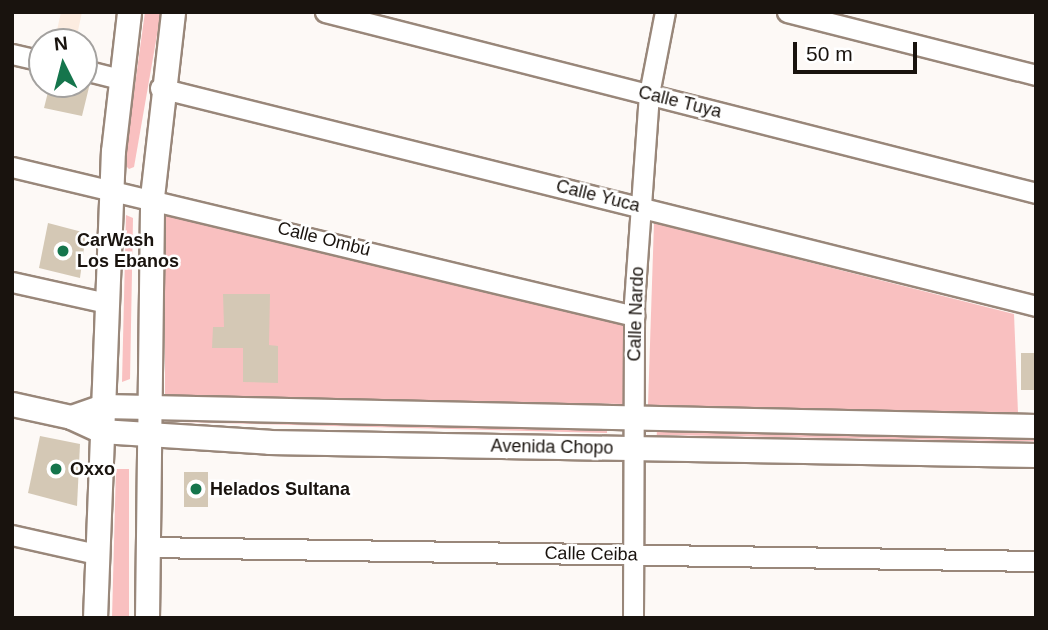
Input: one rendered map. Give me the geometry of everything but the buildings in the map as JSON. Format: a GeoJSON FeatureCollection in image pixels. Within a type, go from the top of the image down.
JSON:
{"type":"FeatureCollection","features":[{"type":"Feature","properties":{"kind":"street"},"geometry":{"type":"LineString","coordinates":[[95,618],[111,190],[120,79],[129,12]]}},
{"type":"Feature","properties":{"kind":"street"},"geometry":{"type":"LineString","coordinates":[[147,618],[146,436],[152,197],[160,88],[173,12]]}},
{"type":"Feature","properties":{"kind":"street","name":"Calle Tuya"},"geometry":{"type":"LineString","coordinates":[[325,12],[1036,193]]}},
{"type":"Feature","properties":{"kind":"street","name":"Calle Nardo"},"geometry":{"type":"LineString","coordinates":[[633,618],[634,316],[649,94],[665,12]]}},
{"type":"Feature","properties":{"kind":"street"},"geometry":{"type":"LineString","coordinates":[[787,12],[1036,75]]}},
{"type":"Feature","properties":{"kind":"street"},"geometry":{"type":"LineString","coordinates":[[98,74],[120,79]]}},
{"type":"Feature","properties":{"kind":"street","name":"Calle Yuca"},"geometry":{"type":"LineString","coordinates":[[160,88],[1036,306]]}},
{"type":"Feature","properties":{"kind":"street","name":"Calle Ombú"},"geometry":{"type":"LineString","coordinates":[[12,167],[152,197],[634,316]]}},
{"type":"Feature","properties":{"kind":"street"},"geometry":{"type":"LineString","coordinates":[[12,282],[107,303]]}},
{"type":"Feature","properties":{"kind":"street","name":"Avenida Chopo"},"geometry":{"type":"LineString","coordinates":[[12,404],[71,417],[101,431],[146,436],[634,449],[1036,455]]}},
{"type":"Feature","properties":{"kind":"street","name":"Avenida Chopo"},"geometry":{"type":"LineString","coordinates":[[71,417],[103,406],[1036,426]]}},
{"type":"Feature","properties":{"kind":"street"},"geometry":{"type":"LineString","coordinates":[[12,535],[96,554]]}},
{"type":"Feature","properties":{"kind":"street","name":"Calle Ceiba"},"geometry":{"type":"LineString","coordinates":[[147,547],[1036,561]]}},
{"type":"Feature","properties":{"kind":"shaded area"},"geometry":{"type":"Polygon","coordinates":[[[61,12],[82,12],[79,28],[58,28],[61,12]]]}},
{"type":"Feature","properties":{"kind":"shaded area"},"geometry":{"type":"Polygon","coordinates":[[[145,12],[161,12],[134,167],[129,169],[124,164],[145,12]]]}},
{"type":"Feature","properties":{"kind":"shaded area"},"geometry":{"type":"Polygon","coordinates":[[[165,206],[626,323],[624,404],[165,396],[165,206]]]}},
{"type":"Feature","properties":{"kind":"shaded area"},"geometry":{"type":"Polygon","coordinates":[[[126,215],[133,218],[130,379],[122,382],[126,215]]]}},
{"type":"Feature","properties":{"kind":"shaded area"},"geometry":{"type":"Polygon","coordinates":[[[654,223],[1014,314],[1018,413],[648,405],[654,223]]]}},
{"type":"Feature","properties":{"kind":"shaded area"},"geometry":{"type":"Polygon","coordinates":[[[181,414],[607,421],[607,433],[180,422],[181,414]]]}},
{"type":"Feature","properties":{"kind":"shaded area"},"geometry":{"type":"Polygon","coordinates":[[[657,423],[1036,430],[1036,442],[657,435],[657,423]]]}},
{"type":"Feature","properties":{"kind":"shaded area"},"geometry":{"type":"Polygon","coordinates":[[[116,469],[129,469],[129,618],[112,618],[116,469]]]}},
{"type":"Feature","properties":{"kind":"place","name":"CarWash Los Ebanos"},"geometry":{"type":"Point","coordinates":[63,251]}},
{"type":"Feature","properties":{"kind":"place","name":"Oxxo"},"geometry":{"type":"Point","coordinates":[56,469]}},
{"type":"Feature","properties":{"kind":"place","name":"Helados Sultana"},"geometry":{"type":"Point","coordinates":[196,489]}}]}
